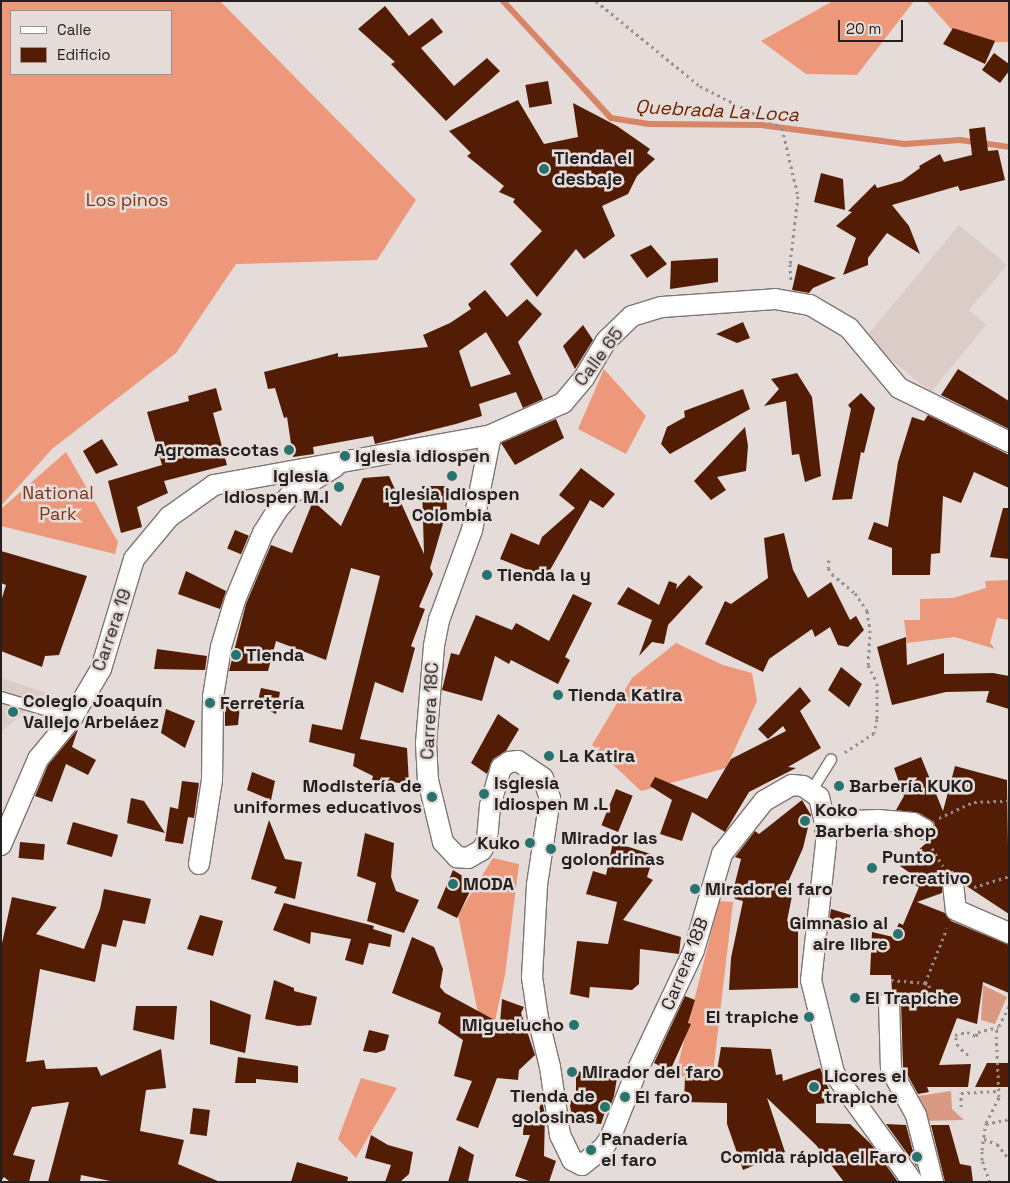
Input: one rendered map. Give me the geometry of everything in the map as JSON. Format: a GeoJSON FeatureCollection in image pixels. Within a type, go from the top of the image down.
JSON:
{"type":"FeatureCollection","features":[{"type":"Feature","properties":{"kind":"street","name":"Calle 65"},"geometry":{"type":"LineString","coordinates":[[214,485],[491,435],[563,403],[584,378],[606,341],[632,316],[662,307],[785,301],[810,305],[849,328],[899,388],[1009,442]]}},
{"type":"Feature","properties":{"kind":"street","name":"Carrera 18C"},"geometry":{"type":"LineString","coordinates":[[491,435],[472,530],[439,620],[434,646],[426,743],[428,780],[444,842],[457,857],[468,858],[482,850],[487,840],[496,778],[509,762],[518,761]]}},
{"type":"Feature","properties":{"kind":"street"},"geometry":{"type":"LineString","coordinates":[[199,864],[212,780],[213,697],[221,647],[235,600],[263,533],[278,509],[292,493],[341,463]]}},
{"type":"Feature","properties":{"kind":"street","name":"Carrera 19"},"geometry":{"type":"LineString","coordinates":[[1,845],[38,759],[72,718],[100,669],[134,558],[169,517],[214,485]]}},
{"type":"Feature","properties":{"kind":"street","name":"Carrera 18B"},"geometry":{"type":"LineString","coordinates":[[518,761],[544,778],[550,798],[537,885],[532,977],[538,1018],[550,1067],[560,1135],[572,1160],[582,1165],[604,1147],[611,1136],[635,1075],[694,950],[722,854],[764,801],[792,785],[812,790]]}},
{"type":"Feature","properties":{"kind":"street"},"geometry":{"type":"LineString","coordinates":[[812,790],[819,797],[825,822],[826,843],[811,980],[834,1073],[913,1182]]}},
{"type":"Feature","properties":{"kind":"street"},"geometry":{"type":"LineString","coordinates":[[825,822],[878,820],[912,823],[921,829]]}},
{"type":"Feature","properties":{"kind":"street"},"geometry":{"type":"LineString","coordinates":[[954,890],[956,910],[1009,933]]}},
{"type":"Feature","properties":{"kind":"street"},"geometry":{"type":"LineString","coordinates":[[889,1002],[891,1070],[916,1115],[933,1182]]}},
{"type":"Feature","properties":{"kind":"lane"},"geometry":{"type":"LineString","coordinates":[[1,697],[72,718]]}},
{"type":"Feature","properties":{"kind":"lane"},"geometry":{"type":"LineString","coordinates":[[812,790],[831,760]]}},
{"type":"Feature","properties":{"kind":"path"},"geometry":{"type":"LineString","coordinates":[[596,1],[700,86],[782,128],[788,142],[798,196],[790,264],[792,280],[785,301]]}},
{"type":"Feature","properties":{"kind":"path"},"geometry":{"type":"LineString","coordinates":[[830,560],[828,568],[832,574],[855,593],[867,611],[870,630],[868,665],[877,683],[877,719],[874,733],[831,760]]}},
{"type":"Feature","properties":{"kind":"path"},"geometry":{"type":"LineString","coordinates":[[925,983],[943,940],[954,890],[921,829],[974,802],[1009,801]]}},
{"type":"Feature","properties":{"kind":"path"},"geometry":{"type":"LineString","coordinates":[[954,890],[1009,876]]}},
{"type":"Feature","properties":{"kind":"path"},"geometry":{"type":"LineString","coordinates":[[889,1002],[888,980],[925,983],[929,985],[930,993],[955,996]]}},
{"type":"Feature","properties":{"kind":"path"},"geometry":{"type":"LineString","coordinates":[[990,1182],[982,1160],[984,1139],[986,1124],[996,1105],[998,1091],[998,1027],[1009,1006]]}},
{"type":"Feature","properties":{"kind":"path"},"geometry":{"type":"LineString","coordinates":[[968,1055],[958,1046],[955,1035],[967,1032],[976,1036],[978,1032],[998,1027]]}},
{"type":"Feature","properties":{"kind":"path"},"geometry":{"type":"LineString","coordinates":[[962,1107],[961,1093],[998,1091]]}},
{"type":"Feature","properties":{"kind":"path"},"geometry":{"type":"LineString","coordinates":[[986,1124],[1009,1119]]}},
{"type":"Feature","properties":{"kind":"path"},"geometry":{"type":"LineString","coordinates":[[984,1139],[997,1144],[1009,1159]]}},
{"type":"Feature","properties":{"kind":"shaded area"},"geometry":{"type":"Polygon","coordinates":[[[959,225],[1007,265],[969,310],[986,325],[931,392],[865,338],[959,225]]]}},
{"type":"Feature","properties":{"kind":"shaded area","name":"Colegio Joaquín Vallejo Arbeláez"},"geometry":{"type":"Polygon","coordinates":[[[1,678],[48,693],[1,732],[1,678]]]}},
{"type":"Feature","properties":{"kind":"shaded area"},"geometry":{"type":"Polygon","coordinates":[[[983,985],[1007,997],[995,1024],[981,1020],[983,985]]]}},
{"type":"Feature","properties":{"kind":"shaded area"},"geometry":{"type":"Polygon","coordinates":[[[951,1091],[952,1109],[964,1120],[922,1121],[911,1097],[951,1091]]]}},
{"type":"Feature","properties":{"kind":"green space","name":"Los pinos"},"geometry":{"type":"Polygon","coordinates":[[[1,1],[220,1],[416,200],[377,260],[236,264],[176,353],[52,449],[1,506],[1,1]]]}},
{"type":"Feature","properties":{"kind":"green space"},"geometry":{"type":"Polygon","coordinates":[[[833,1],[914,1],[857,75],[806,74],[761,41],[833,1]]]}},
{"type":"Feature","properties":{"kind":"green space"},"geometry":{"type":"Polygon","coordinates":[[[926,1],[1009,1],[1009,42],[964,43],[926,1]]]}},
{"type":"Feature","properties":{"kind":"green space"},"geometry":{"type":"Polygon","coordinates":[[[604,369],[646,416],[626,454],[578,429],[604,369]]]}},
{"type":"Feature","properties":{"kind":"green space","name":"National Park"},"geometry":{"type":"Polygon","coordinates":[[[66,452],[118,542],[115,554],[1,526],[1,509],[66,452]]]}},
{"type":"Feature","properties":{"kind":"green space"},"geometry":{"type":"Polygon","coordinates":[[[1009,580],[1009,620],[997,618],[990,643],[995,649],[955,637],[907,643],[904,620],[920,620],[920,599],[953,598],[986,588],[985,581],[1009,580]]]}},
{"type":"Feature","properties":{"kind":"green space"},"geometry":{"type":"Polygon","coordinates":[[[676,643],[723,665],[752,673],[757,701],[726,768],[641,791],[592,745],[632,678],[676,643]]]}},
{"type":"Feature","properties":{"kind":"green space"},"geometry":{"type":"Polygon","coordinates":[[[493,858],[519,864],[505,975],[494,1026],[480,1023],[458,915],[493,858]]]}},
{"type":"Feature","properties":{"kind":"green space"},"geometry":{"type":"Polygon","coordinates":[[[719,901],[733,902],[713,1073],[675,1077],[719,901]]]}},
{"type":"Feature","properties":{"kind":"green space"},"geometry":{"type":"Polygon","coordinates":[[[361,1078],[397,1088],[356,1158],[338,1139],[361,1078]]]}},
{"type":"Feature","properties":{"kind":"building"},"geometry":{"type":"Polygon","coordinates":[[[385,6],[409,36],[432,18],[443,32],[421,48],[454,86],[487,58],[500,71],[446,121],[391,64],[395,62],[358,29],[385,6]]]}},
{"type":"Feature","properties":{"kind":"building"},"geometry":{"type":"Polygon","coordinates":[[[953,28],[995,41],[985,64],[943,44],[953,28]]]}},
{"type":"Feature","properties":{"kind":"building"},"geometry":{"type":"Polygon","coordinates":[[[994,53],[1009,64],[1009,71],[1000,83],[982,70],[994,53]]]}},
{"type":"Feature","properties":{"kind":"building"},"geometry":{"type":"Polygon","coordinates":[[[548,81],[552,104],[529,108],[525,85],[548,81]]]}},
{"type":"Feature","properties":{"kind":"building"},"geometry":{"type":"Polygon","coordinates":[[[518,100],[544,144],[578,137],[573,103],[617,126],[650,149],[647,153],[655,159],[637,176],[628,194],[602,206],[615,236],[584,259],[576,249],[537,297],[510,264],[542,231],[513,202],[515,199],[499,192],[504,186],[467,156],[471,153],[449,131],[518,100]]]}},
{"type":"Feature","properties":{"kind":"building"},"geometry":{"type":"Polygon","coordinates":[[[985,127],[988,151],[998,150],[1005,180],[960,191],[958,186],[892,205],[909,226],[920,254],[887,233],[868,258],[868,265],[843,275],[856,238],[836,226],[852,212],[848,211],[875,184],[877,188],[902,181],[920,168],[919,166],[940,154],[944,162],[972,155],[969,129],[985,127]]]}},
{"type":"Feature","properties":{"kind":"building"},"geometry":{"type":"Polygon","coordinates":[[[821,173],[843,179],[845,210],[814,202],[821,173]]]}},
{"type":"Feature","properties":{"kind":"building"},"geometry":{"type":"Polygon","coordinates":[[[651,245],[667,264],[647,278],[630,255],[651,245]]]}},
{"type":"Feature","properties":{"kind":"building"},"geometry":{"type":"Polygon","coordinates":[[[718,258],[718,282],[670,289],[671,261],[718,258]]]}},
{"type":"Feature","properties":{"kind":"building"},"geometry":{"type":"Polygon","coordinates":[[[798,264],[836,278],[813,288],[809,293],[792,290],[798,264]]]}},
{"type":"Feature","properties":{"kind":"building"},"geometry":{"type":"Polygon","coordinates":[[[485,290],[507,317],[527,299],[542,314],[518,342],[543,399],[523,408],[516,392],[479,404],[482,416],[456,424],[375,444],[373,436],[313,447],[314,454],[293,457],[287,417],[284,418],[275,388],[268,389],[264,372],[338,353],[338,357],[428,347],[423,335],[450,323],[471,309],[468,304],[485,290]],[[486,332],[459,351],[471,387],[511,374],[486,332]]]}},
{"type":"Feature","properties":{"kind":"building"},"geometry":{"type":"Polygon","coordinates":[[[743,322],[750,338],[737,343],[716,334],[743,322]]]}},
{"type":"Feature","properties":{"kind":"building"},"geometry":{"type":"Polygon","coordinates":[[[583,325],[593,340],[575,369],[563,346],[583,325]]]}},
{"type":"Feature","properties":{"kind":"building"},"geometry":{"type":"Polygon","coordinates":[[[958,369],[1009,401],[1009,429],[941,395],[958,369]]]}},
{"type":"Feature","properties":{"kind":"building"},"geometry":{"type":"Polygon","coordinates":[[[797,373],[812,397],[821,476],[805,482],[799,454],[792,455],[786,401],[764,406],[779,389],[771,379],[797,373]]]}},
{"type":"Feature","properties":{"kind":"building"},"geometry":{"type":"Polygon","coordinates":[[[216,388],[222,410],[213,413],[227,465],[164,481],[168,493],[137,507],[142,527],[121,533],[108,481],[162,465],[147,412],[189,401],[188,396],[216,388]]]}},
{"type":"Feature","properties":{"kind":"building"},"geometry":{"type":"Polygon","coordinates":[[[743,389],[750,409],[670,454],[661,444],[667,427],[685,417],[684,411],[743,389]]]}},
{"type":"Feature","properties":{"kind":"building"},"geometry":{"type":"Polygon","coordinates":[[[861,393],[875,408],[864,453],[861,452],[852,499],[832,500],[851,409],[848,405],[861,393]]]}},
{"type":"Feature","properties":{"kind":"building"},"geometry":{"type":"Polygon","coordinates":[[[928,415],[1009,455],[1009,488],[974,472],[961,503],[943,496],[940,553],[931,554],[930,575],[892,575],[892,548],[868,539],[874,522],[888,527],[898,462],[912,417],[924,421],[928,415]]]}},
{"type":"Feature","properties":{"kind":"building"},"geometry":{"type":"Polygon","coordinates":[[[556,419],[564,438],[515,465],[501,443],[556,419]]]}},
{"type":"Feature","properties":{"kind":"building"},"geometry":{"type":"Polygon","coordinates":[[[745,427],[748,446],[746,471],[717,477],[726,490],[711,500],[694,481],[745,427]]]}},
{"type":"Feature","properties":{"kind":"building"},"geometry":{"type":"Polygon","coordinates":[[[102,439],[118,465],[96,474],[83,451],[102,439]]]}},
{"type":"Feature","properties":{"kind":"building"},"geometry":{"type":"Polygon","coordinates":[[[581,468],[615,494],[603,508],[590,500],[546,577],[500,559],[511,533],[539,545],[542,537],[575,508],[559,495],[581,468]]]}},
{"type":"Feature","properties":{"kind":"building"},"geometry":{"type":"Polygon","coordinates":[[[389,476],[424,554],[422,486],[446,486],[447,510],[430,568],[433,574],[419,607],[425,609],[411,646],[415,648],[403,693],[375,682],[360,739],[407,748],[409,784],[372,780],[373,776],[353,766],[355,754],[309,742],[312,724],[342,730],[380,576],[351,568],[326,660],[276,641],[268,671],[229,671],[246,604],[271,545],[292,553],[313,501],[341,526],[363,478],[389,476]]]}},
{"type":"Feature","properties":{"kind":"building"},"geometry":{"type":"Polygon","coordinates":[[[1003,508],[1009,508],[1009,559],[990,557],[1003,508]]]}},
{"type":"Feature","properties":{"kind":"building"},"geometry":{"type":"Polygon","coordinates":[[[235,530],[249,536],[241,554],[227,548],[235,530]]]}},
{"type":"Feature","properties":{"kind":"building"},"geometry":{"type":"Polygon","coordinates":[[[784,533],[793,570],[808,598],[831,582],[850,620],[856,616],[864,630],[848,647],[838,645],[830,627],[815,637],[812,629],[769,659],[763,672],[705,644],[725,601],[731,604],[768,578],[764,538],[784,533]]]}},
{"type":"Feature","properties":{"kind":"building"},"geometry":{"type":"Polygon","coordinates":[[[1,551],[87,576],[59,655],[45,656],[42,667],[1,651],[1,601],[6,585],[1,583],[1,551]]]}},
{"type":"Feature","properties":{"kind":"building"},"geometry":{"type":"Polygon","coordinates":[[[186,571],[226,591],[220,609],[178,594],[186,571]]]}},
{"type":"Feature","properties":{"kind":"building"},"geometry":{"type":"Polygon","coordinates":[[[689,575],[703,587],[668,625],[664,644],[652,642],[639,656],[652,620],[617,604],[628,587],[659,605],[669,581],[677,584],[676,589],[689,575]]]}},
{"type":"Feature","properties":{"kind":"building"},"geometry":{"type":"Polygon","coordinates":[[[573,594],[592,603],[565,657],[570,660],[558,684],[511,660],[509,664],[495,656],[482,701],[442,690],[451,653],[459,655],[476,615],[512,630],[516,623],[549,641],[573,594]]]}},
{"type":"Feature","properties":{"kind":"building"},"geometry":{"type":"Polygon","coordinates":[[[906,637],[907,665],[944,653],[944,674],[993,673],[1009,676],[1009,709],[986,702],[989,691],[946,692],[892,705],[877,647],[906,637]]]}},
{"type":"Feature","properties":{"kind":"building"},"geometry":{"type":"Polygon","coordinates":[[[157,649],[207,656],[205,670],[154,669],[157,649]]]}},
{"type":"Feature","properties":{"kind":"building"},"geometry":{"type":"Polygon","coordinates":[[[841,667],[862,684],[849,707],[828,690],[841,667]]]}},
{"type":"Feature","properties":{"kind":"building"},"geometry":{"type":"Polygon","coordinates":[[[800,687],[811,701],[800,711],[821,748],[788,767],[796,768],[749,792],[725,832],[692,812],[682,841],[660,834],[672,800],[650,786],[655,777],[707,799],[731,759],[786,731],[783,726],[768,739],[758,729],[800,687]]]}},
{"type":"Feature","properties":{"kind":"building"},"geometry":{"type":"Polygon","coordinates":[[[261,688],[280,692],[276,714],[257,705],[261,688]]]}},
{"type":"Feature","properties":{"kind":"building"},"geometry":{"type":"Polygon","coordinates":[[[225,703],[240,706],[238,725],[225,726],[225,703]]]}},
{"type":"Feature","properties":{"kind":"building"},"geometry":{"type":"Polygon","coordinates":[[[166,709],[195,721],[185,748],[161,733],[166,709]]]}},
{"type":"Feature","properties":{"kind":"building"},"geometry":{"type":"Polygon","coordinates":[[[498,714],[519,729],[506,751],[493,759],[487,774],[471,763],[498,714]]]}},
{"type":"Feature","properties":{"kind":"building"},"geometry":{"type":"Polygon","coordinates":[[[78,729],[72,747],[96,760],[88,775],[66,764],[52,802],[35,796],[48,765],[78,729]]]}},
{"type":"Feature","properties":{"kind":"building"},"geometry":{"type":"Polygon","coordinates":[[[921,757],[943,811],[955,766],[1007,780],[1009,914],[965,885],[962,876],[952,871],[942,878],[942,893],[917,902],[945,913],[951,921],[1009,945],[1009,993],[983,982],[977,1024],[957,1018],[939,1065],[971,1064],[968,1087],[927,1087],[929,1092],[918,1094],[903,1067],[901,1002],[892,991],[891,975],[870,975],[872,932],[893,937],[899,923],[903,925],[919,887],[905,880],[910,873],[900,866],[931,839],[936,829],[934,822],[919,813],[896,810],[904,796],[894,768],[921,757]]]}},
{"type":"Feature","properties":{"kind":"building"},"geometry":{"type":"Polygon","coordinates":[[[252,772],[275,781],[271,800],[247,790],[252,772]]]}},
{"type":"Feature","properties":{"kind":"building"},"geometry":{"type":"Polygon","coordinates":[[[182,781],[199,783],[194,818],[188,817],[183,844],[165,841],[170,807],[178,809],[182,781]]]}},
{"type":"Feature","properties":{"kind":"building"},"geometry":{"type":"Polygon","coordinates":[[[616,789],[633,796],[618,832],[601,825],[616,789]]]}},
{"type":"Feature","properties":{"kind":"building"},"geometry":{"type":"Polygon","coordinates":[[[131,798],[144,801],[165,833],[127,823],[131,798]]]}},
{"type":"Feature","properties":{"kind":"building"},"geometry":{"type":"Polygon","coordinates":[[[802,800],[811,815],[803,848],[785,889],[793,891],[787,921],[798,923],[798,988],[729,990],[731,958],[743,901],[735,899],[733,891],[741,859],[735,857],[755,831],[759,834],[802,800]]]}},
{"type":"Feature","properties":{"kind":"building"},"geometry":{"type":"Polygon","coordinates":[[[269,820],[285,859],[302,862],[295,899],[274,893],[277,887],[251,879],[269,820]]]}},
{"type":"Feature","properties":{"kind":"building"},"geometry":{"type":"Polygon","coordinates":[[[73,822],[118,835],[112,857],[67,844],[73,822]]]}},
{"type":"Feature","properties":{"kind":"building"},"geometry":{"type":"Polygon","coordinates":[[[365,833],[394,843],[391,877],[396,891],[419,900],[404,933],[367,921],[376,883],[357,876],[365,833]]]}},
{"type":"Feature","properties":{"kind":"building"},"geometry":{"type":"Polygon","coordinates":[[[20,842],[45,844],[44,860],[19,858],[20,842]]]}},
{"type":"Feature","properties":{"kind":"building"},"geometry":{"type":"Polygon","coordinates":[[[613,842],[654,855],[647,877],[653,880],[623,920],[681,937],[679,954],[640,949],[639,984],[632,990],[590,987],[589,998],[570,994],[577,941],[608,944],[617,902],[586,894],[593,871],[606,875],[613,842]]]}},
{"type":"Feature","properties":{"kind":"building"},"geometry":{"type":"Polygon","coordinates":[[[453,870],[474,883],[457,918],[437,908],[453,870]]]}},
{"type":"Feature","properties":{"kind":"building"},"geometry":{"type":"Polygon","coordinates":[[[104,889],[151,899],[145,924],[123,920],[116,947],[102,944],[95,982],[40,969],[26,1062],[44,1060],[46,1069],[97,1067],[101,1076],[161,1049],[166,1088],[146,1090],[140,1131],[184,1140],[178,1164],[220,1182],[115,1182],[81,1175],[80,1182],[48,1182],[69,1102],[32,1107],[13,1155],[35,1160],[29,1182],[10,1182],[4,1177],[1,1181],[1,948],[12,897],[57,907],[36,934],[84,949],[100,909],[104,889]]]}},
{"type":"Feature","properties":{"kind":"building"},"geometry":{"type":"Polygon","coordinates":[[[284,903],[374,926],[373,929],[392,935],[390,947],[369,943],[363,965],[345,960],[351,939],[311,932],[310,944],[273,930],[284,903]]]}},
{"type":"Feature","properties":{"kind":"building"},"geometry":{"type":"Polygon","coordinates":[[[831,909],[851,915],[843,931],[828,929],[831,909]]]}},
{"type":"Feature","properties":{"kind":"building"},"geometry":{"type":"Polygon","coordinates":[[[200,915],[223,921],[213,956],[187,949],[200,915]]]}},
{"type":"Feature","properties":{"kind":"building"},"geometry":{"type":"Polygon","coordinates":[[[412,937],[434,947],[443,969],[440,987],[445,993],[500,1023],[502,999],[524,1007],[521,1013],[535,1055],[519,1070],[518,1080],[497,1078],[478,1128],[456,1120],[472,1081],[454,1076],[463,1040],[438,1023],[441,1013],[392,993],[412,937]]]}},
{"type":"Feature","properties":{"kind":"building"},"geometry":{"type":"Polygon","coordinates":[[[274,980],[294,988],[294,991],[317,997],[311,1025],[298,1026],[265,1019],[274,980]]]}},
{"type":"Feature","properties":{"kind":"building"},"geometry":{"type":"Polygon","coordinates":[[[685,996],[695,1000],[688,1023],[691,1024],[670,1071],[654,1063],[685,996]]]}},
{"type":"Feature","properties":{"kind":"building"},"geometry":{"type":"Polygon","coordinates":[[[210,1000],[251,1015],[245,1053],[210,1044],[210,1000]]]}},
{"type":"Feature","properties":{"kind":"building"},"geometry":{"type":"Polygon","coordinates":[[[136,1006],[177,1006],[174,1040],[133,1030],[136,1006]]]}},
{"type":"Feature","properties":{"kind":"building"},"geometry":{"type":"Polygon","coordinates":[[[369,1030],[389,1035],[385,1050],[376,1053],[363,1051],[369,1030]]]}},
{"type":"Feature","properties":{"kind":"building"},"geometry":{"type":"Polygon","coordinates":[[[721,1047],[771,1049],[776,1075],[782,1074],[783,1081],[820,1068],[830,1092],[821,1096],[828,1103],[816,1104],[816,1123],[850,1124],[871,1144],[898,1182],[844,1182],[816,1145],[767,1098],[785,1152],[743,1170],[727,1124],[727,1103],[684,1102],[685,1077],[716,1077],[721,1047]]]}},
{"type":"Feature","properties":{"kind":"building"},"geometry":{"type":"Polygon","coordinates":[[[238,1057],[298,1066],[298,1083],[256,1079],[256,1083],[235,1083],[238,1057]]]}},
{"type":"Feature","properties":{"kind":"building"},"geometry":{"type":"Polygon","coordinates":[[[987,1063],[1009,1063],[1009,1087],[975,1087],[987,1063]]]}},
{"type":"Feature","properties":{"kind":"building"},"geometry":{"type":"Polygon","coordinates":[[[576,1071],[617,1078],[614,1096],[611,1104],[608,1103],[601,1124],[573,1122],[569,1100],[576,1101],[576,1071]]]}},
{"type":"Feature","properties":{"kind":"building"},"geometry":{"type":"Polygon","coordinates":[[[542,1101],[545,1114],[544,1156],[556,1161],[549,1182],[532,1182],[515,1176],[530,1135],[523,1135],[524,1116],[536,1117],[542,1101]]]}},
{"type":"Feature","properties":{"kind":"building"},"geometry":{"type":"Polygon","coordinates":[[[193,1108],[210,1110],[207,1136],[190,1134],[193,1108]]]}},
{"type":"Feature","properties":{"kind":"building"},"geometry":{"type":"Polygon","coordinates":[[[886,1124],[906,1125],[917,1167],[886,1124]]]}},
{"type":"Feature","properties":{"kind":"building"},"geometry":{"type":"Polygon","coordinates":[[[931,1125],[949,1125],[960,1164],[971,1166],[973,1182],[945,1182],[931,1125]]]}},
{"type":"Feature","properties":{"kind":"building"},"geometry":{"type":"Polygon","coordinates":[[[371,1135],[388,1145],[413,1152],[409,1174],[400,1182],[385,1182],[391,1165],[365,1158],[371,1135]]]}},
{"type":"Feature","properties":{"kind":"building"},"geometry":{"type":"Polygon","coordinates":[[[459,1146],[474,1155],[468,1182],[448,1182],[459,1146]]]}},
{"type":"Feature","properties":{"kind":"building"},"geometry":{"type":"Polygon","coordinates":[[[297,1162],[348,1177],[347,1182],[291,1182],[297,1162]]]}},
{"type":"Feature","properties":{"kind":"waterway","name":"Quebrada La Loca"},"geometry":{"type":"LineString","coordinates":[[503,1],[611,118],[649,124],[761,125],[905,144],[960,140],[1009,147]]}},
{"type":"Feature","properties":{"kind":"place","name":"Tienda el desbaje"},"geometry":{"type":"Point","coordinates":[544,169]}},
{"type":"Feature","properties":{"kind":"place","name":"Agromascotas"},"geometry":{"type":"Point","coordinates":[289,450]}},
{"type":"Feature","properties":{"kind":"place","name":"Iglesia idiospen"},"geometry":{"type":"Point","coordinates":[345,456]}},
{"type":"Feature","properties":{"kind":"place","name":"iglesia idiospen Colombia"},"geometry":{"type":"Point","coordinates":[452,476]}},
{"type":"Feature","properties":{"kind":"place","name":"Iglesia Idiospen M.I"},"geometry":{"type":"Point","coordinates":[339,487]}},
{"type":"Feature","properties":{"kind":"place","name":"Tienda la y"},"geometry":{"type":"Point","coordinates":[487,575]}},
{"type":"Feature","properties":{"kind":"place","name":"Tienda"},"geometry":{"type":"Point","coordinates":[236,655]}},
{"type":"Feature","properties":{"kind":"place","name":"Tienda Katira"},"geometry":{"type":"Point","coordinates":[558,695]}},
{"type":"Feature","properties":{"kind":"place","name":"Ferretería"},"geometry":{"type":"Point","coordinates":[210,703]}},
{"type":"Feature","properties":{"kind":"place","name":"Colegio Joaquín Vallejo Arbeláez"},"geometry":{"type":"Point","coordinates":[13,712]}},
{"type":"Feature","properties":{"kind":"place","name":"La Katira"},"geometry":{"type":"Point","coordinates":[549,756]}},
{"type":"Feature","properties":{"kind":"place","name":"Barbería KUKO"},"geometry":{"type":"Point","coordinates":[839,786]}},
{"type":"Feature","properties":{"kind":"place","name":"Isglesia Idiospen M .L"},"geometry":{"type":"Point","coordinates":[484,794]}},
{"type":"Feature","properties":{"kind":"place","name":"Modistería de uniformes educativos"},"geometry":{"type":"Point","coordinates":[432,797]}},
{"type":"Feature","properties":{"kind":"place","name":"Koko Barberia shop"},"geometry":{"type":"Point","coordinates":[805,821]}},
{"type":"Feature","properties":{"kind":"place","name":"Kuko"},"geometry":{"type":"Point","coordinates":[530,843]}},
{"type":"Feature","properties":{"kind":"place","name":"Mirador las golondrinas"},"geometry":{"type":"Point","coordinates":[551,849]}},
{"type":"Feature","properties":{"kind":"place","name":"Punto recreativo"},"geometry":{"type":"Point","coordinates":[872,868]}},
{"type":"Feature","properties":{"kind":"place","name":"MODA"},"geometry":{"type":"Point","coordinates":[453,884]}},
{"type":"Feature","properties":{"kind":"place","name":"Mirador el faro"},"geometry":{"type":"Point","coordinates":[695,889]}},
{"type":"Feature","properties":{"kind":"place","name":"Gimnasio al aire libre"},"geometry":{"type":"Point","coordinates":[898,934]}},
{"type":"Feature","properties":{"kind":"place","name":"El Trapiche"},"geometry":{"type":"Point","coordinates":[855,998]}},
{"type":"Feature","properties":{"kind":"place","name":"El trapiche"},"geometry":{"type":"Point","coordinates":[809,1017]}},
{"type":"Feature","properties":{"kind":"place","name":"Miguelucho"},"geometry":{"type":"Point","coordinates":[574,1025]}},
{"type":"Feature","properties":{"kind":"place","name":"Mirador del faro"},"geometry":{"type":"Point","coordinates":[572,1072]}},
{"type":"Feature","properties":{"kind":"place","name":"Licores el trapiche"},"geometry":{"type":"Point","coordinates":[814,1087]}},
{"type":"Feature","properties":{"kind":"place","name":"El faro"},"geometry":{"type":"Point","coordinates":[625,1097]}},
{"type":"Feature","properties":{"kind":"place","name":"Tienda de golosinas"},"geometry":{"type":"Point","coordinates":[605,1107]}},
{"type":"Feature","properties":{"kind":"place","name":"Panadería el faro"},"geometry":{"type":"Point","coordinates":[591,1150]}},
{"type":"Feature","properties":{"kind":"place","name":"Comida rápida el Faro"},"geometry":{"type":"Point","coordinates":[917,1157]}}]}
